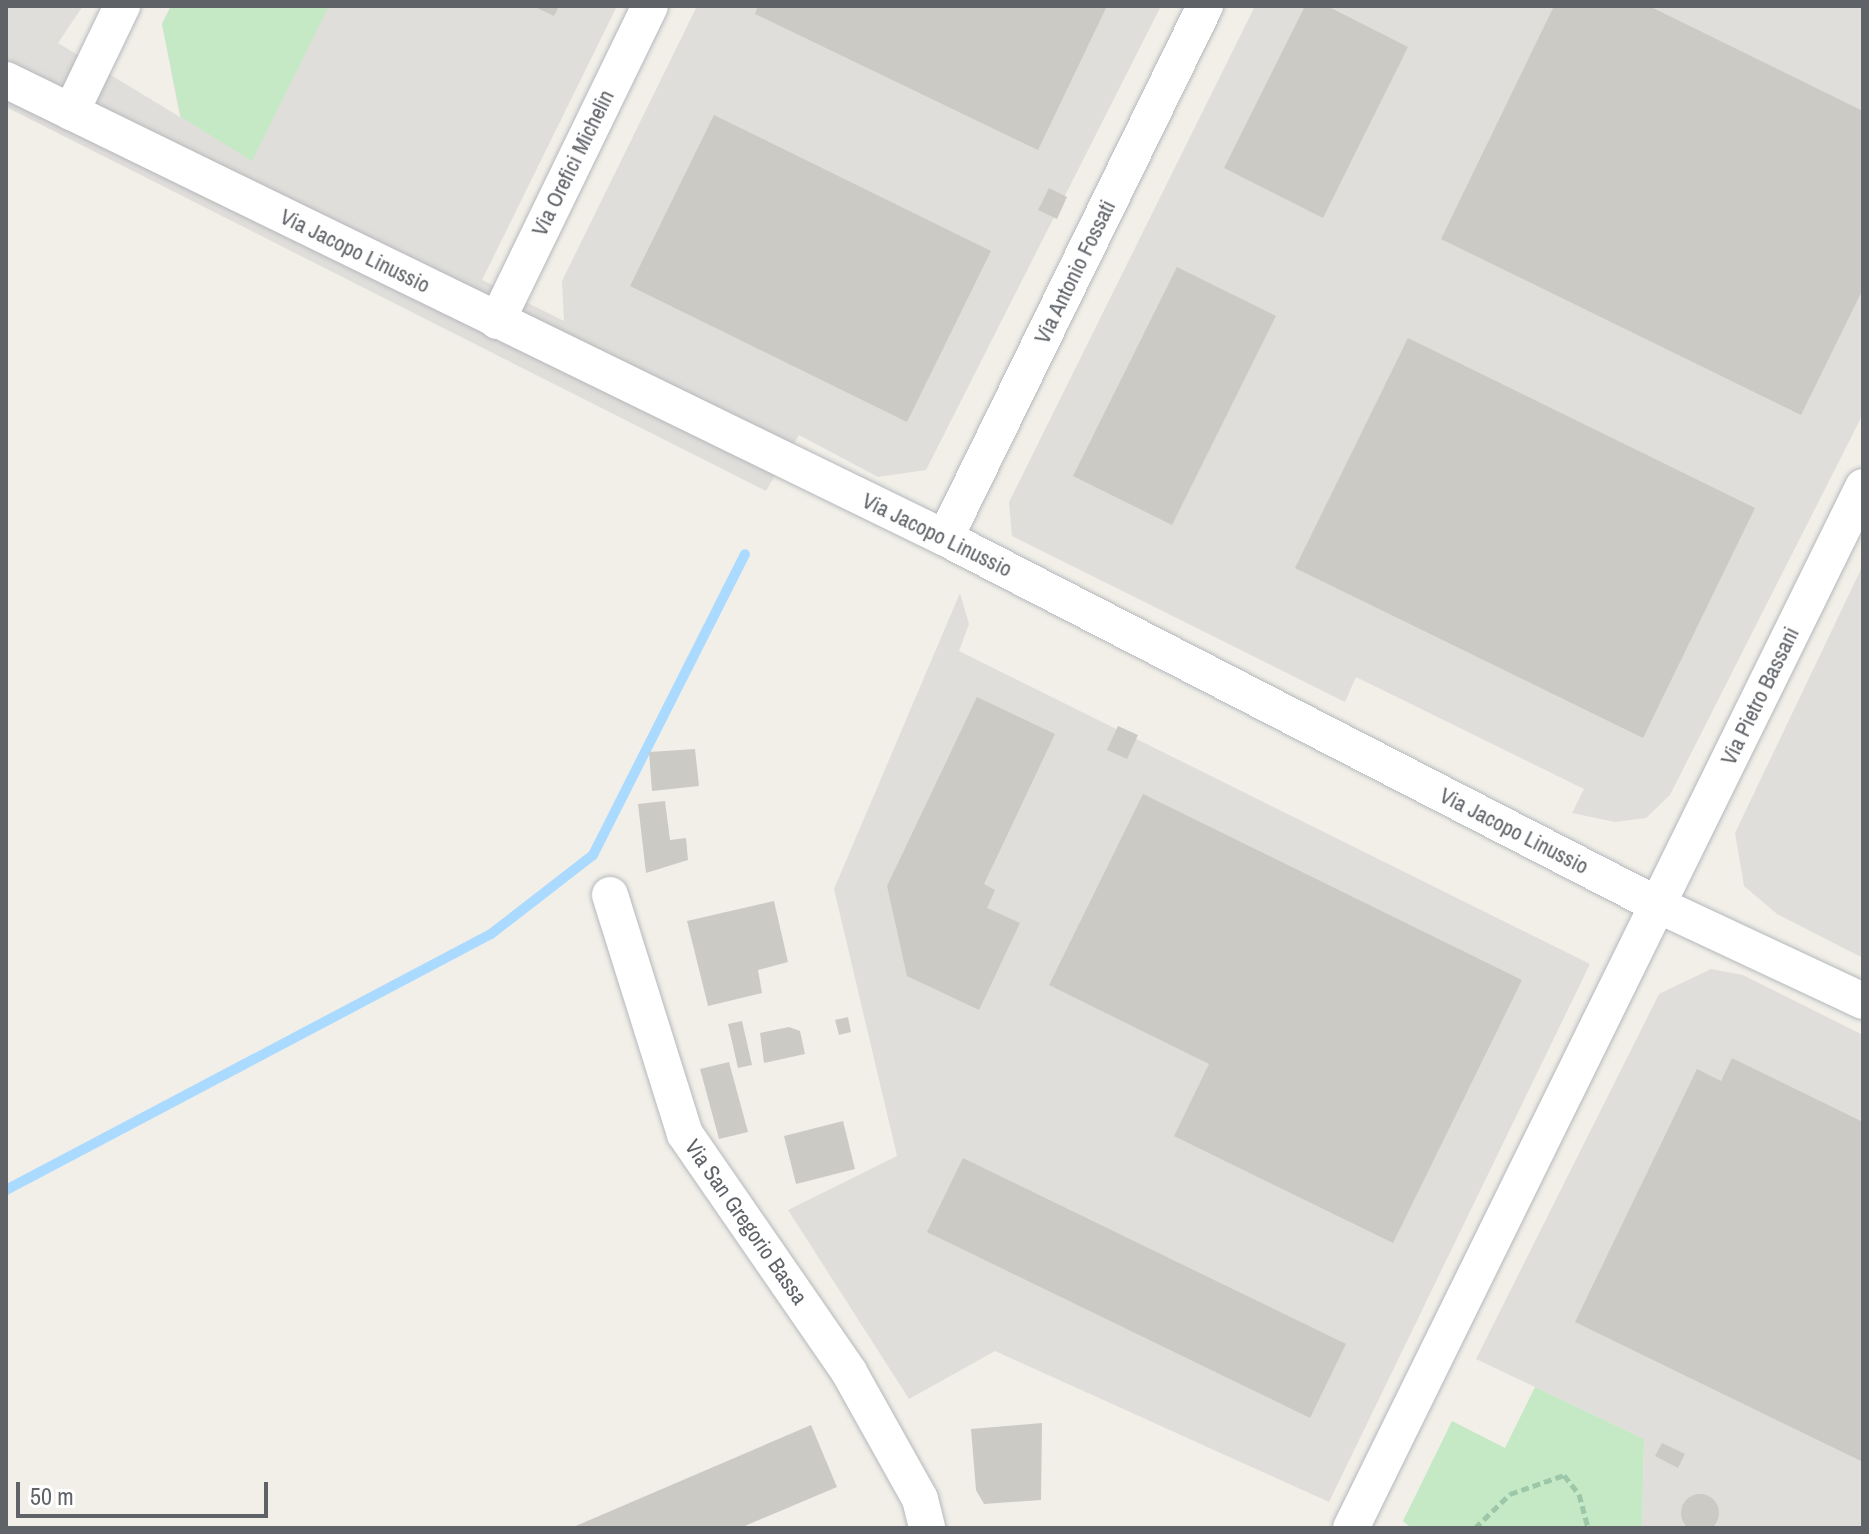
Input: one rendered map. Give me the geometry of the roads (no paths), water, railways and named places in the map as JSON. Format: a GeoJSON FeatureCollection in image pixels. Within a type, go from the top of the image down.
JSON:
{"type":"FeatureCollection","features":[{"type":"Feature","properties":{"kind":"street"},"geometry":{"type":"LineString","coordinates":[[71,112],[122,6]]}},
{"type":"Feature","properties":{"kind":"street","name":"Via Orefici Michelin"},"geometry":{"type":"LineString","coordinates":[[497,321],[650,6]]}},
{"type":"Feature","properties":{"kind":"street","name":"Via Antonio Fossati"},"geometry":{"type":"LineString","coordinates":[[945,538],[1205,6]]}},
{"type":"Feature","properties":{"kind":"street","name":"Via Jacopo Linussio"},"geometry":{"type":"LineString","coordinates":[[6,80],[945,538],[1658,905],[1863,1001]]}},
{"type":"Feature","properties":{"kind":"street","name":"Via Pietro Bassani"},"geometry":{"type":"LineString","coordinates":[[1351,1528],[1863,487]]}},
{"type":"Feature","properties":{"kind":"street","name":"Via San Gregorio Bassa"},"geometry":{"type":"LineString","coordinates":[[610,895],[685,1134],[849,1372],[920,1499],[927,1528]]}},
{"type":"Feature","properties":{"kind":"waterway"},"geometry":{"type":"LineString","coordinates":[[6,1190],[491,934],[593,855],[745,554]]}}]}
